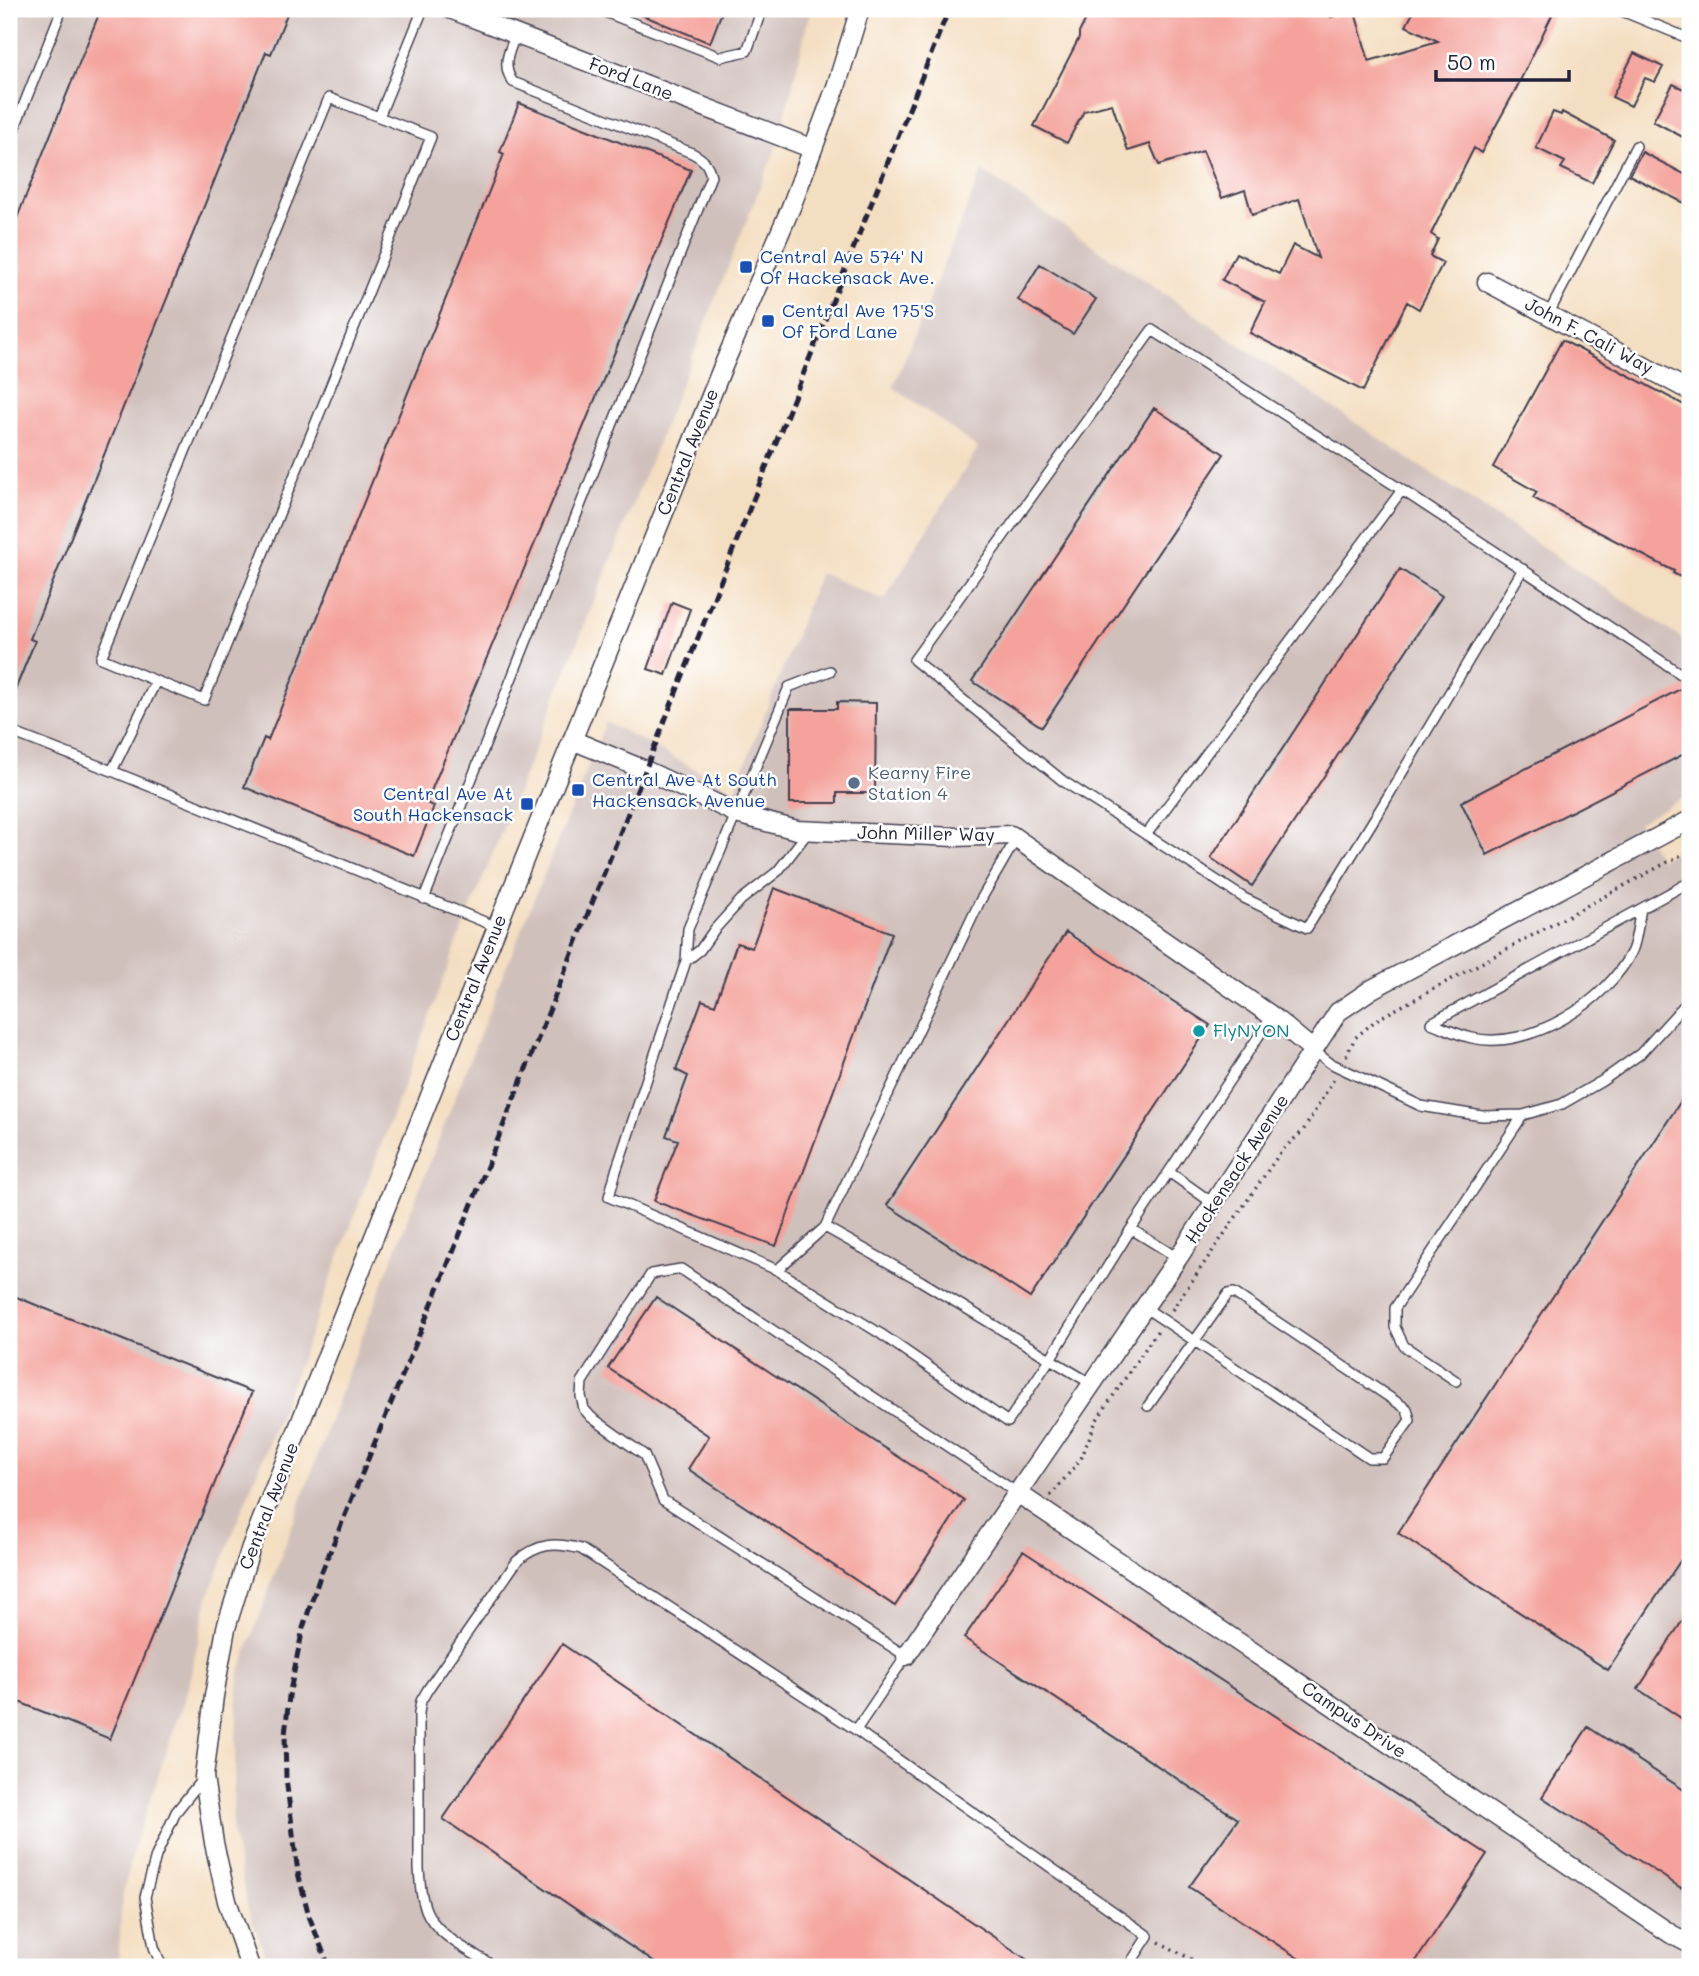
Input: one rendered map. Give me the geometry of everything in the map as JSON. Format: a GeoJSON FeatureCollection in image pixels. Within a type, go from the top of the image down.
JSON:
{"type":"FeatureCollection","features":[{"type":"Feature","properties":{"kind":"street","name":"Ford Lane"},"geometry":{"type":"LineString","coordinates":[[450,9],[813,149]]}},
{"type":"Feature","properties":{"kind":"street","name":"Central Avenue"},"geometry":{"type":"LineString","coordinates":[[250,1967],[228,1901],[214,1843],[204,1777],[226,1628],[251,1547],[720,372],[791,207],[836,87],[860,9]]}},
{"type":"Feature","properties":{"kind":"street","name":"John F. Cali Way"},"geometry":{"type":"LineString","coordinates":[[1487,282],[1690,391]]}},
{"type":"Feature","properties":{"kind":"street","name":"John Miller Way"},"geometry":{"type":"LineString","coordinates":[[572,740],[734,813],[797,830],[955,837],[1011,835],[1272,1016],[1313,1050]]}},
{"type":"Feature","properties":{"kind":"street","name":"Hackensack Avenue"},"geometry":{"type":"LineString","coordinates":[[906,1656],[1178,1258],[1338,1012],[1371,989],[1690,820]]}},
{"type":"Feature","properties":{"kind":"street","name":"Campus Drive"},"geometry":{"type":"LineString","coordinates":[[1019,1494],[1690,1944]]}},
{"type":"Feature","properties":{"kind":"lane"},"geometry":{"type":"LineString","coordinates":[[9,142],[62,9]]}},
{"type":"Feature","properties":{"kind":"lane"},"geometry":{"type":"LineString","coordinates":[[379,117],[423,9]]}},
{"type":"Feature","properties":{"kind":"lane"},"geometry":{"type":"LineString","coordinates":[[597,9],[720,57],[747,51],[762,9]]}},
{"type":"Feature","properties":{"kind":"lane"},"geometry":{"type":"LineString","coordinates":[[1617,9],[1690,39]]}},
{"type":"Feature","properties":{"kind":"lane"},"geometry":{"type":"LineString","coordinates":[[424,899],[711,176],[708,165],[692,153],[513,82],[508,74],[506,59],[516,34]]}},
{"type":"Feature","properties":{"kind":"lane"},"geometry":{"type":"LineString","coordinates":[[329,98],[379,117],[431,138],[204,700],[101,658],[329,98]]}},
{"type":"Feature","properties":{"kind":"lane"},"geometry":{"type":"LineString","coordinates":[[1548,315],[1636,145]]}},
{"type":"Feature","properties":{"kind":"lane"},"geometry":{"type":"LineString","coordinates":[[1523,569],[1307,928],[1244,898],[1063,781],[914,660],[1152,330],[1402,489],[1523,569],[1690,680]]}},
{"type":"Feature","properties":{"kind":"lane"},"geometry":{"type":"LineString","coordinates":[[1146,835],[1402,489]]}},
{"type":"Feature","properties":{"kind":"lane"},"geometry":{"type":"LineString","coordinates":[[830,671],[789,687],[734,813],[688,929],[686,961],[609,1197],[777,1270],[881,1335],[1008,1422],[1272,1016]]}},
{"type":"Feature","properties":{"kind":"lane"},"geometry":{"type":"LineString","coordinates":[[112,771],[156,681]]}},
{"type":"Feature","properties":{"kind":"lane"},"geometry":{"type":"LineString","coordinates":[[9,731],[497,927]]}},
{"type":"Feature","properties":{"kind":"lane"},"geometry":{"type":"LineString","coordinates":[[686,961],[700,950],[741,900],[778,871],[809,831]]}},
{"type":"Feature","properties":{"kind":"lane"},"geometry":{"type":"LineString","coordinates":[[777,1270],[825,1227],[979,901],[1016,839]]}},
{"type":"Feature","properties":{"kind":"lane"},"geometry":{"type":"LineString","coordinates":[[1641,909],[1632,950],[1618,970],[1588,1002],[1561,1022],[1534,1034],[1496,1039],[1473,1038],[1431,1023],[1690,882]]}},
{"type":"Feature","properties":{"kind":"lane"},"geometry":{"type":"LineString","coordinates":[[1313,1050],[1330,1063],[1421,1105],[1482,1116],[1523,1115],[1562,1104],[1602,1081],[1640,1054],[1690,999]]}},
{"type":"Feature","properties":{"kind":"lane"},"geometry":{"type":"LineString","coordinates":[[1456,1381],[1404,1346],[1395,1327],[1395,1308],[1523,1115]]}},
{"type":"Feature","properties":{"kind":"lane"},"geometry":{"type":"LineString","coordinates":[[1169,1172],[1214,1204]]}},
{"type":"Feature","properties":{"kind":"lane"},"geometry":{"type":"LineString","coordinates":[[825,1227],[921,1281],[1092,1384]]}},
{"type":"Feature","properties":{"kind":"lane"},"geometry":{"type":"LineString","coordinates":[[1131,1229],[1178,1258]]}},
{"type":"Feature","properties":{"kind":"lane"},"geometry":{"type":"LineString","coordinates":[[856,1730],[906,1656],[663,1500],[644,1455],[591,1418],[584,1409],[582,1382],[651,1273],[681,1269],[1019,1494]]}},
{"type":"Feature","properties":{"kind":"lane"},"geometry":{"type":"LineString","coordinates":[[1144,1307],[1194,1340],[1369,1458],[1383,1458],[1410,1420],[1408,1409],[1234,1293],[1228,1294],[1194,1340],[1149,1406]]}},
{"type":"Feature","properties":{"kind":"lane"},"geometry":{"type":"LineString","coordinates":[[495,1967],[445,1934],[430,1917],[421,1894],[418,1854],[419,1713],[421,1701],[428,1689],[517,1561],[530,1551],[560,1544],[581,1549],[856,1730],[1148,1936],[1128,1967]]}},
{"type":"Feature","properties":{"kind":"lane"},"geometry":{"type":"LineString","coordinates":[[162,1967],[154,1947],[145,1897],[156,1856],[176,1812],[204,1777]]}},
{"type":"Feature","properties":{"kind":"path"},"geometry":{"type":"LineString","coordinates":[[1350,1048],[1355,1038],[1376,1020],[1690,850]]}},
{"type":"Feature","properties":{"kind":"path"},"geometry":{"type":"LineString","coordinates":[[1039,1508],[1081,1459],[1096,1421],[1282,1150],[1303,1131],[1326,1093]]}},
{"type":"Feature","properties":{"kind":"path"},"geometry":{"type":"LineString","coordinates":[[1148,1936],[1206,1967]]}},
{"type":"Feature","properties":{"kind":"shaded area"},"geometry":{"type":"Polygon","coordinates":[[[9,9],[811,9],[779,140],[459,938],[208,1597],[187,1691],[136,1841],[122,1898],[118,1967],[9,1967],[9,9]]]}},
{"type":"Feature","properties":{"kind":"shaded area"},"geometry":{"type":"Polygon","coordinates":[[[982,171],[1424,469],[1690,644],[1690,794],[1638,823],[1660,859],[1690,843],[1690,1967],[270,1967],[248,1909],[232,1830],[239,1673],[344,1382],[499,985],[606,722],[735,790],[820,573],[884,600],[978,448],[893,387],[982,171]]]}},
{"type":"Feature","properties":{"kind":"building"},"geometry":{"type":"Polygon","coordinates":[[[101,9],[289,9],[271,54],[266,52],[30,639],[35,641],[9,705],[9,238],[101,9]]]}},
{"type":"Feature","properties":{"kind":"building"},"geometry":{"type":"Polygon","coordinates":[[[627,9],[723,9],[710,43],[627,9]]]}},
{"type":"Feature","properties":{"kind":"building"},"geometry":{"type":"Polygon","coordinates":[[[1091,9],[1328,9],[1331,17],[1354,9],[1369,61],[1438,41],[1406,26],[1415,9],[1555,9],[1481,153],[1474,148],[1431,234],[1438,239],[1430,256],[1443,263],[1419,309],[1407,302],[1363,391],[1250,333],[1265,302],[1222,280],[1236,253],[1279,274],[1293,245],[1318,258],[1299,199],[1252,215],[1245,190],[1222,198],[1203,151],[1159,165],[1150,144],[1128,151],[1112,104],[1084,111],[1067,143],[1034,126],[1091,9]]]}},
{"type":"Feature","properties":{"kind":"building"},"geometry":{"type":"Polygon","coordinates":[[[1634,53],[1663,67],[1655,82],[1645,78],[1631,106],[1612,97],[1634,53]]]}},
{"type":"Feature","properties":{"kind":"building"},"geometry":{"type":"Polygon","coordinates":[[[1673,84],[1690,92],[1690,141],[1653,121],[1673,84]]]}},
{"type":"Feature","properties":{"kind":"building"},"geometry":{"type":"Polygon","coordinates":[[[519,103],[691,170],[426,803],[434,806],[414,856],[244,787],[264,738],[268,740],[504,154],[500,152],[519,103]]]}},
{"type":"Feature","properties":{"kind":"building"},"geometry":{"type":"Polygon","coordinates":[[[1553,112],[1561,115],[1562,112],[1614,140],[1592,183],[1561,168],[1565,162],[1536,148],[1553,112]]]}},
{"type":"Feature","properties":{"kind":"building"},"geometry":{"type":"Polygon","coordinates":[[[1642,152],[1690,177],[1690,206],[1629,175],[1642,152]]]}},
{"type":"Feature","properties":{"kind":"building"},"geometry":{"type":"Polygon","coordinates":[[[1040,264],[1096,299],[1073,334],[1018,300],[1040,264]]]}},
{"type":"Feature","properties":{"kind":"building"},"geometry":{"type":"Polygon","coordinates":[[[1562,340],[1690,408],[1690,582],[1673,573],[1674,571],[1533,498],[1537,492],[1493,467],[1562,340]]]}},
{"type":"Feature","properties":{"kind":"building"},"geometry":{"type":"Polygon","coordinates":[[[1154,408],[1224,454],[1042,727],[972,681],[1154,408]]]}},
{"type":"Feature","properties":{"kind":"building"},"geometry":{"type":"Polygon","coordinates":[[[1400,569],[1442,596],[1252,886],[1211,858],[1400,569]]]}},
{"type":"Feature","properties":{"kind":"building"},"geometry":{"type":"Polygon","coordinates":[[[672,602],[690,609],[666,675],[648,669],[672,602]]]}},
{"type":"Feature","properties":{"kind":"building"},"geometry":{"type":"Polygon","coordinates":[[[1686,686],[1690,687],[1690,751],[1487,855],[1461,802],[1686,686]]]}},
{"type":"Feature","properties":{"kind":"building"},"geometry":{"type":"Polygon","coordinates":[[[837,702],[876,703],[875,793],[837,793],[837,803],[790,803],[790,709],[837,709],[837,702]]]}},
{"type":"Feature","properties":{"kind":"building"},"geometry":{"type":"Polygon","coordinates":[[[774,888],[892,933],[776,1246],[654,1201],[678,1140],[666,1136],[688,1076],[676,1070],[702,1000],[715,1005],[737,943],[752,948],[774,888]]]}},
{"type":"Feature","properties":{"kind":"building"},"geometry":{"type":"Polygon","coordinates":[[[1066,932],[1210,1025],[1030,1298],[887,1205],[1066,932]]]}},
{"type":"Feature","properties":{"kind":"building"},"geometry":{"type":"Polygon","coordinates":[[[1690,1087],[1690,1546],[1608,1670],[1398,1533],[1690,1087]]]}},
{"type":"Feature","properties":{"kind":"building"},"geometry":{"type":"Polygon","coordinates":[[[9,1294],[252,1392],[110,1739],[9,1698],[9,1294]]]}},
{"type":"Feature","properties":{"kind":"building"},"geometry":{"type":"Polygon","coordinates":[[[656,1297],[964,1500],[895,1606],[688,1469],[709,1436],[608,1368],[656,1297]]]}},
{"type":"Feature","properties":{"kind":"building"},"geometry":{"type":"Polygon","coordinates":[[[1023,1551],[1487,1854],[1412,1967],[1312,1967],[1189,1887],[1238,1819],[964,1638],[1023,1551]]]}},
{"type":"Feature","properties":{"kind":"building"},"geometry":{"type":"Polygon","coordinates":[[[1690,1609],[1690,1724],[1638,1689],[1690,1609]]]}},
{"type":"Feature","properties":{"kind":"building"},"geometry":{"type":"Polygon","coordinates":[[[562,1644],[1038,1967],[661,1967],[443,1819],[562,1644]]]}},
{"type":"Feature","properties":{"kind":"building"},"geometry":{"type":"Polygon","coordinates":[[[1588,1727],[1690,1794],[1690,1875],[1681,1888],[1542,1797],[1588,1727]]]}},
{"type":"Feature","properties":{"kind":"railway"},"geometry":{"type":"LineString","coordinates":[[329,1967],[309,1916],[298,1873],[286,1778],[285,1735],[289,1696],[303,1628],[320,1576],[444,1274],[949,9]]}},
{"type":"Feature","properties":{"kind":"place","name":"Central Ave 574' N Of Hackensack Ave."},"geometry":{"type":"Point","coordinates":[746,267]}},
{"type":"Feature","properties":{"kind":"place","name":"Central Ave 175'S Of Ford Lane"},"geometry":{"type":"Point","coordinates":[768,321]}},
{"type":"Feature","properties":{"kind":"place","name":"Kearny Fire Station 4"},"geometry":{"type":"Point","coordinates":[854,783]}},
{"type":"Feature","properties":{"kind":"place","name":"Central Ave At South Hackensack Avenue"},"geometry":{"type":"Point","coordinates":[578,790]}},
{"type":"Feature","properties":{"kind":"place","name":"Central Ave At South Hackensack"},"geometry":{"type":"Point","coordinates":[527,804]}},
{"type":"Feature","properties":{"kind":"place","name":"FlyNYON"},"geometry":{"type":"Point","coordinates":[1199,1031]}}]}
